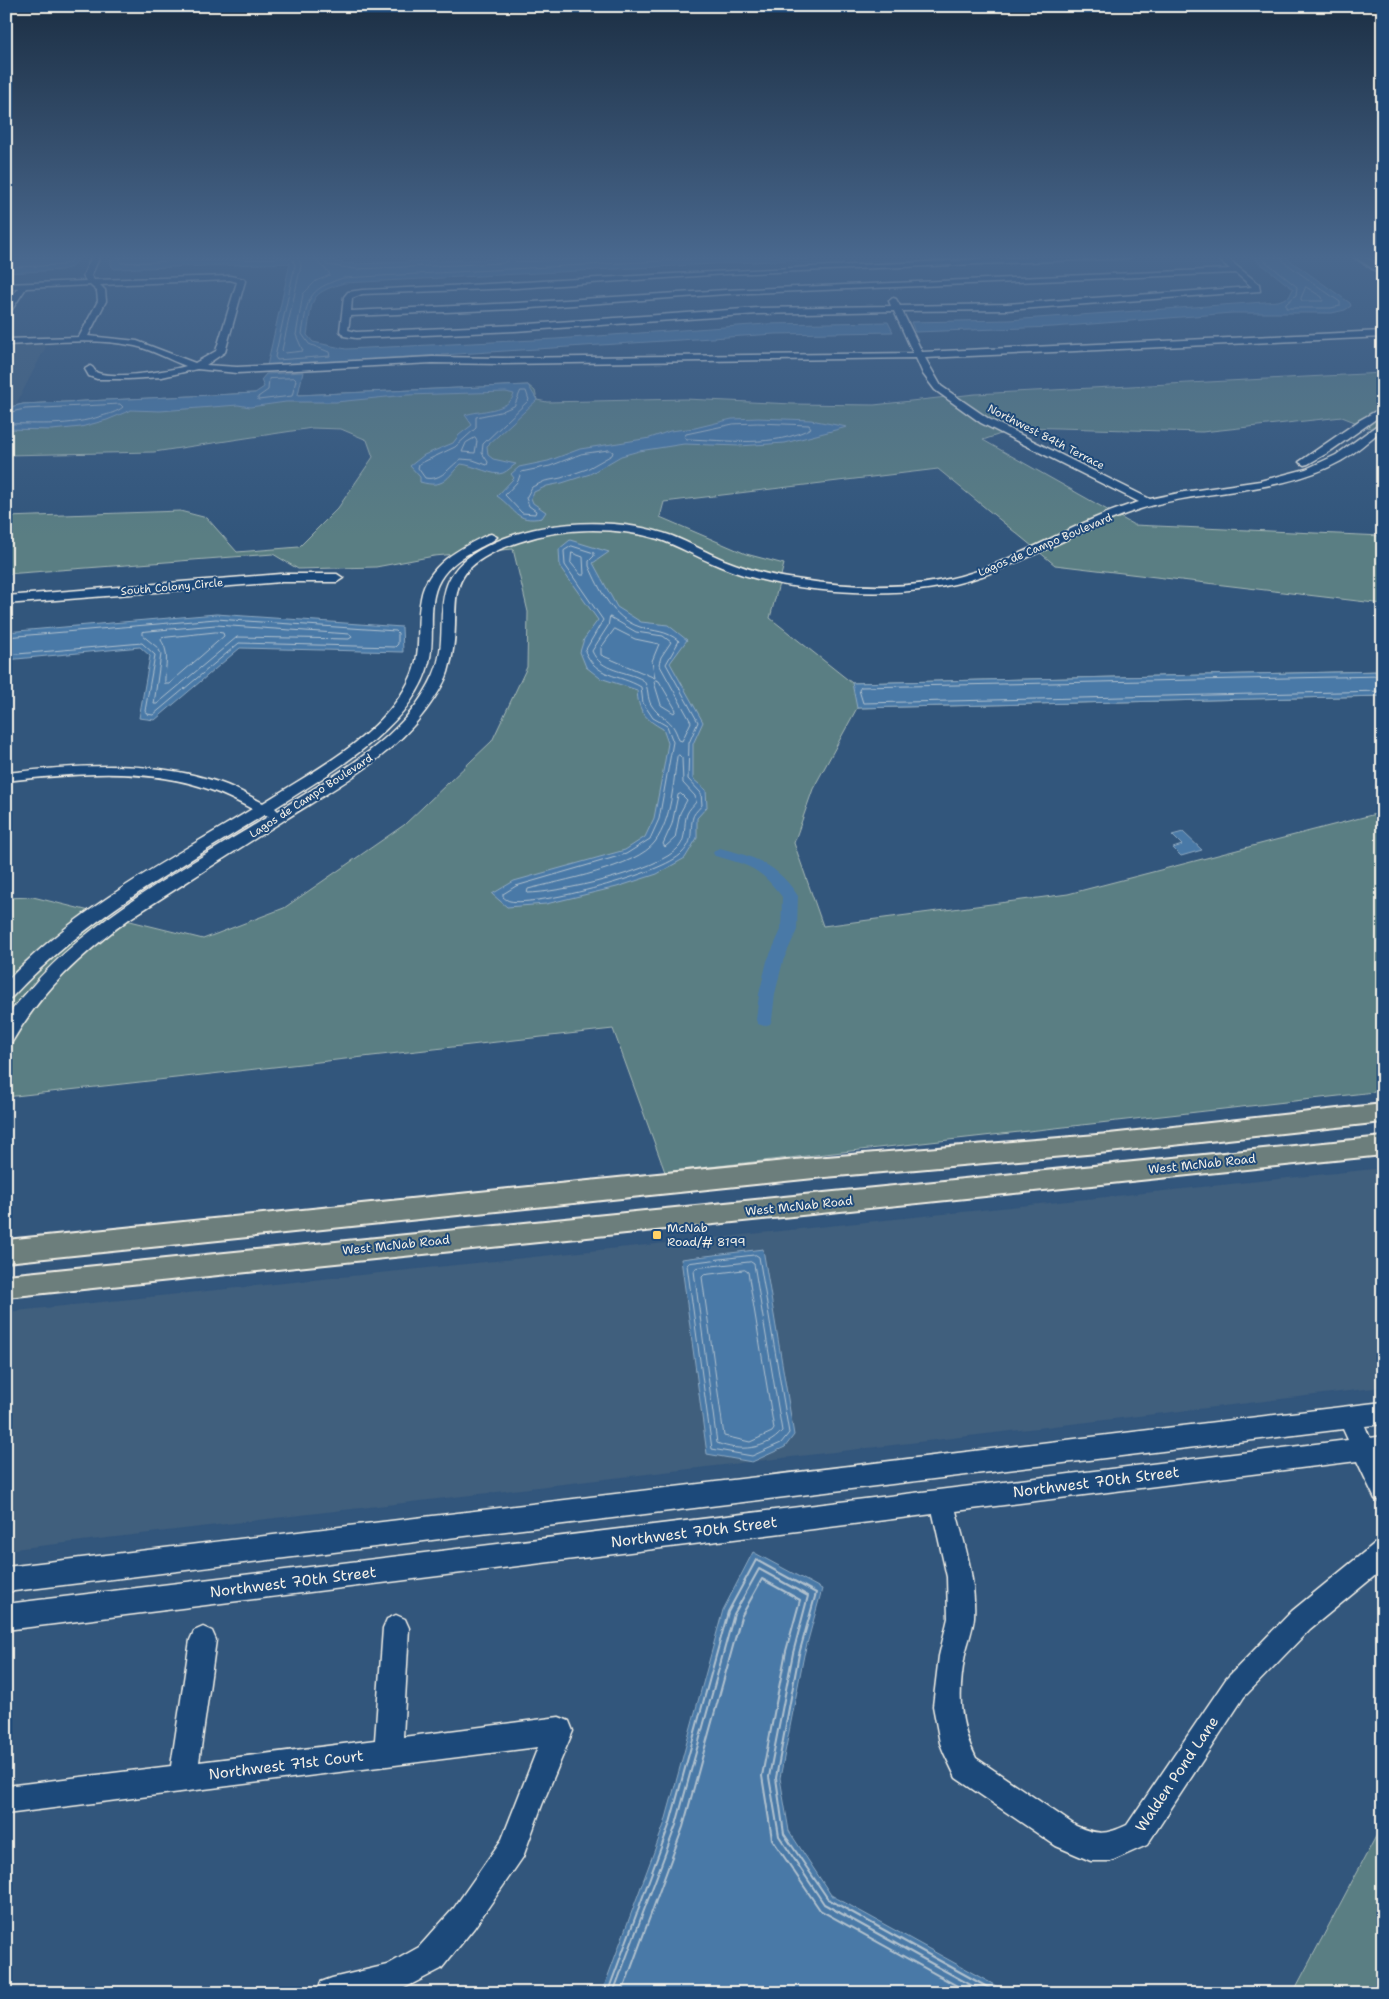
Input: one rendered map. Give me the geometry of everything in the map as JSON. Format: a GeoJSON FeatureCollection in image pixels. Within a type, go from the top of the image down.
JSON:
{"type":"FeatureCollection","features":[{"type":"Feature","properties":{"kind":"main road"},"geometry":{"type":"LineString","coordinates":[[6,1250],[814,1168],[1109,1143],[1383,1113]]}},
{"type":"Feature","properties":{"kind":"main road","name":"West McNab Road"},"geometry":{"type":"LineString","coordinates":[[6,1286],[1383,1146]]}},
{"type":"Feature","properties":{"kind":"street"},"geometry":{"type":"LineString","coordinates":[[151,349],[183,362],[237,370],[432,360],[503,361],[918,355],[1045,349]]}},
{"type":"Feature","properties":{"kind":"street"},"geometry":{"type":"LineString","coordinates":[[90,368],[92,374],[107,376],[164,373],[198,365],[220,352],[221,349]]}},
{"type":"Feature","properties":{"kind":"street","name":"Northwest 84th Terrace"},"geometry":{"type":"LineString","coordinates":[[905,349],[917,375],[928,390],[965,418],[1132,501]]}},
{"type":"Feature","properties":{"kind":"street","name":"Northwest 84th Terrace"},"geometry":{"type":"LineString","coordinates":[[916,349],[928,374],[938,388],[961,406],[1132,501]]}},
{"type":"Feature","properties":{"kind":"street","name":"Lagos de Campo Boulevard"},"geometry":{"type":"LineString","coordinates":[[6,993],[35,961],[100,910],[355,749],[382,726],[403,702],[420,673],[425,646],[427,597],[432,585],[448,562],[467,548],[494,536],[554,522],[588,519],[624,521],[658,526],[682,533],[731,557],[798,573],[862,580],[931,574],[959,569],[1132,501],[1187,485],[1282,470],[1320,455],[1383,410]]}},
{"type":"Feature","properties":{"kind":"street","name":"Lagos de Campo Boulevard"},"geometry":{"type":"LineString","coordinates":[[6,1037],[30,999],[60,966],[123,915],[371,757],[402,731],[424,705],[442,672],[447,645],[448,597],[452,582],[466,566],[482,554],[501,544],[526,536],[556,530],[621,529],[650,534],[677,542],[734,568],[785,581],[866,589],[939,583],[971,576],[996,567],[1132,501],[1149,503],[1296,476],[1337,460],[1383,424]]}},
{"type":"Feature","properties":{"kind":"street"},"geometry":{"type":"LineString","coordinates":[[432,585],[457,577]]}},
{"type":"Feature","properties":{"kind":"street","name":"South Colony Circle"},"geometry":{"type":"LineString","coordinates":[[6,600],[281,578],[337,578]]}},
{"type":"Feature","properties":{"kind":"street"},"geometry":{"type":"LineString","coordinates":[[6,777],[97,770],[180,776],[216,787],[281,816]]}},
{"type":"Feature","properties":{"kind":"street"},"geometry":{"type":"LineString","coordinates":[[176,862],[193,871]]}},
{"type":"Feature","properties":{"kind":"street"},"geometry":{"type":"LineString","coordinates":[[6,1580],[1383,1413]]}},
{"type":"Feature","properties":{"kind":"street"},"geometry":{"type":"LineString","coordinates":[[1349,1417],[1373,1448],[1383,1491]]}},
{"type":"Feature","properties":{"kind":"street","name":"Northwest 70th Street"},"geometry":{"type":"LineString","coordinates":[[6,1617],[1373,1448]]}},
{"type":"Feature","properties":{"kind":"street","name":"Walden Pond Lane"},"geometry":{"type":"LineString","coordinates":[[942,1501],[960,1577],[962,1618],[952,1656],[946,1706],[954,1743],[966,1768],[1066,1836],[1091,1847],[1112,1846],[1137,1836],[1235,1688],[1301,1620],[1383,1552]]}},
{"type":"Feature","properties":{"kind":"street"},"geometry":{"type":"LineString","coordinates":[[388,1752],[396,1628]]}},
{"type":"Feature","properties":{"kind":"street"},"geometry":{"type":"LineString","coordinates":[[183,1778],[203,1640]]}},
{"type":"Feature","properties":{"kind":"street","name":"Northwest 71st Court"},"geometry":{"type":"LineString","coordinates":[[6,1800],[558,1731],[513,1846],[464,1918],[430,1958],[392,1979],[332,1993]]}},
{"type":"Feature","properties":{"kind":"shaded area"},"geometry":{"type":"Polygon","coordinates":[[[6,349],[45,349],[14,408],[6,408],[6,349]]]}},
{"type":"Feature","properties":{"kind":"shaded area"},"geometry":{"type":"Polygon","coordinates":[[[1383,1168],[1383,1387],[6,1550],[6,1312],[1383,1168]]]}},
{"type":"Feature","properties":{"kind":"green space"},"geometry":{"type":"Polygon","coordinates":[[[1383,373],[1383,433],[1342,417],[1202,432],[1021,427],[983,440],[1134,525],[1383,536],[1383,604],[1055,565],[938,469],[664,502],[660,517],[746,554],[784,564],[770,618],[852,683],[1383,671],[1383,696],[857,708],[813,789],[794,843],[823,926],[1068,894],[1383,812],[1383,1091],[665,1172],[613,1029],[6,1097],[6,898],[33,897],[203,939],[284,908],[404,825],[492,741],[527,667],[528,612],[513,549],[434,556],[376,567],[298,569],[273,554],[6,574],[6,517],[180,511],[207,518],[237,552],[299,547],[338,508],[373,457],[367,440],[341,429],[312,428],[154,452],[6,455],[6,408],[23,404],[255,393],[298,395],[528,385],[535,391],[537,400],[547,402],[685,399],[793,404],[874,405],[975,394],[1383,373]]]}},
{"type":"Feature","properties":{"kind":"green space"},"geometry":{"type":"Polygon","coordinates":[[[1383,1823],[1383,1993],[1293,1993],[1383,1823]]]}},
{"type":"Feature","properties":{"kind":"water"},"geometry":{"type":"Polygon","coordinates":[[[271,349],[532,349],[267,366],[271,349]]]}},
{"type":"Feature","properties":{"kind":"water"},"geometry":{"type":"Polygon","coordinates":[[[303,372],[298,395],[528,385],[537,400],[487,446],[488,455],[493,459],[516,464],[499,474],[461,464],[448,478],[435,484],[420,482],[420,477],[410,466],[424,455],[453,443],[459,435],[472,425],[465,415],[500,407],[511,400],[514,394],[506,392],[407,395],[336,402],[286,402],[250,407],[238,405],[160,411],[131,410],[107,420],[81,427],[52,430],[6,429],[6,408],[23,404],[255,393],[264,387],[261,380],[266,374],[303,372]]]}},
{"type":"Feature","properties":{"kind":"water"},"geometry":{"type":"Polygon","coordinates":[[[732,419],[811,420],[847,427],[785,443],[739,446],[684,444],[639,451],[621,456],[590,474],[547,486],[534,492],[531,498],[533,503],[546,512],[542,518],[521,517],[497,496],[514,478],[511,474],[519,467],[548,461],[580,449],[650,438],[670,431],[695,428],[732,419]]]}},
{"type":"Feature","properties":{"kind":"water"},"geometry":{"type":"Polygon","coordinates":[[[570,540],[609,552],[593,563],[617,607],[641,622],[668,625],[687,640],[670,663],[703,722],[693,744],[693,779],[706,790],[707,807],[697,818],[697,838],[685,858],[657,874],[617,887],[546,904],[507,907],[492,894],[514,881],[625,850],[645,837],[654,818],[668,743],[663,729],[651,722],[641,709],[637,690],[600,678],[586,667],[580,652],[584,639],[598,620],[560,567],[559,549],[570,540]]]}},
{"type":"Feature","properties":{"kind":"water"},"geometry":{"type":"Polygon","coordinates":[[[216,614],[402,627],[403,652],[240,648],[155,720],[139,718],[150,656],[140,647],[6,660],[6,632],[216,614]]]}},
{"type":"Feature","properties":{"kind":"water"},"geometry":{"type":"Polygon","coordinates":[[[1383,671],[1383,696],[857,708],[852,683],[1383,671]]]}},
{"type":"Feature","properties":{"kind":"water"},"geometry":{"type":"Polygon","coordinates":[[[1183,832],[1202,850],[1181,856],[1173,848],[1182,845],[1172,835],[1183,832]]]}},
{"type":"Feature","properties":{"kind":"water"},"geometry":{"type":"Polygon","coordinates":[[[763,1249],[794,1435],[785,1447],[752,1462],[707,1454],[681,1259],[763,1249]]]}},
{"type":"Feature","properties":{"kind":"water"},"geometry":{"type":"Polygon","coordinates":[[[753,1552],[822,1589],[804,1655],[780,1778],[789,1831],[831,1895],[1009,1993],[599,1993],[605,1984],[665,1822],[723,1610],[753,1552]]]}},
{"type":"Feature","properties":{"kind":"waterway"},"geometry":{"type":"LineString","coordinates":[[720,853],[748,860],[772,874],[790,896],[789,930],[775,961],[767,994],[764,1020]]}},
{"type":"Feature","properties":{"kind":"place","name":"McNab Road/# 8199"},"geometry":{"type":"Point","coordinates":[657,1235]}}]}
